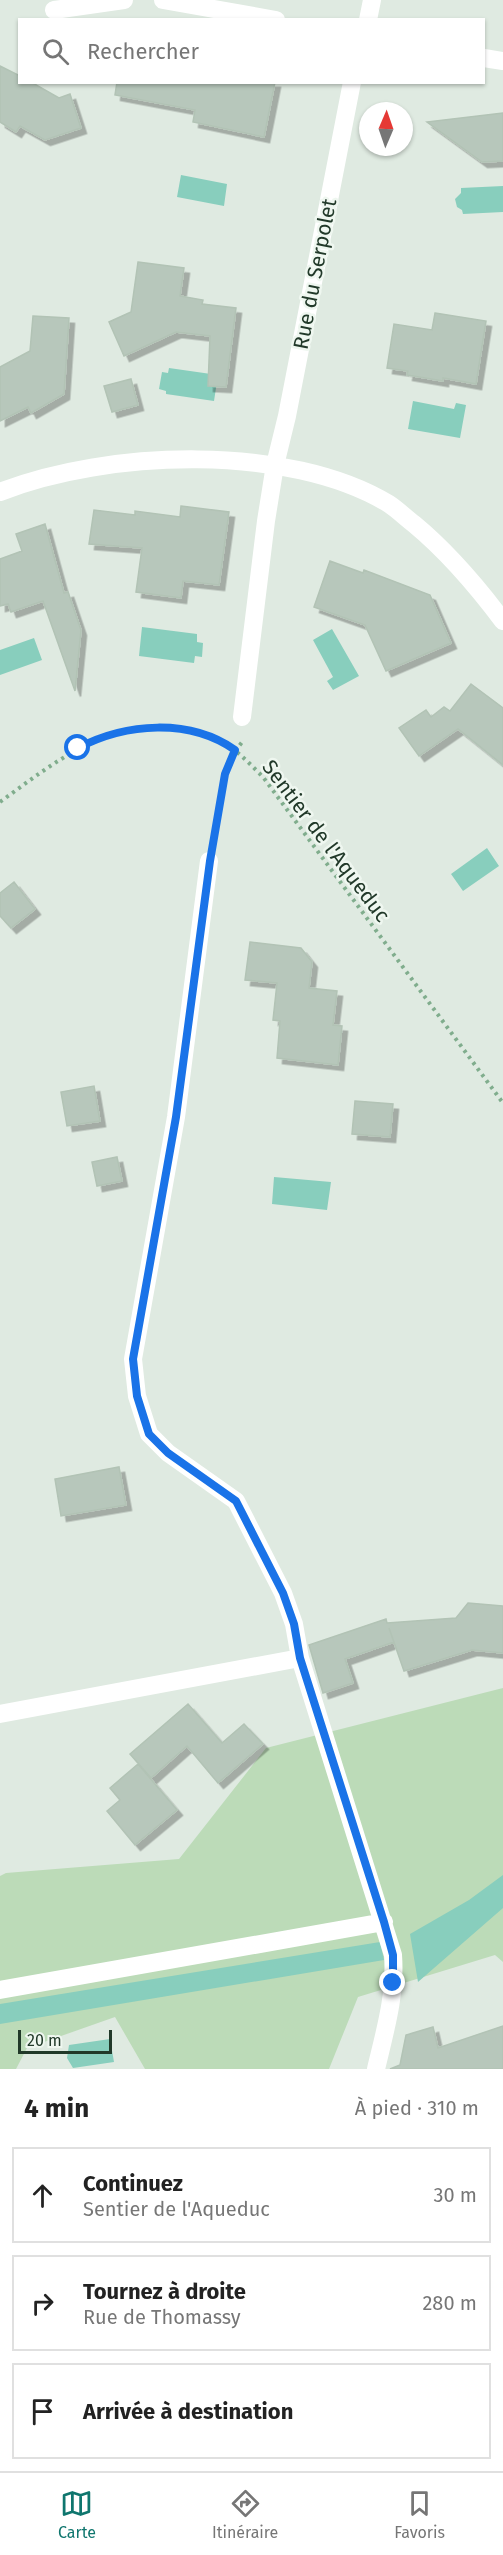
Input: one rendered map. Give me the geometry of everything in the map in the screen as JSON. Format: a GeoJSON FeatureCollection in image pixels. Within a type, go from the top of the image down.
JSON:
{"type":"FeatureCollection","features":[{"type":"Feature","properties":{"kind":"street"},"geometry":{"type":"LineString","coordinates":[[54,10],[124,0]]}},
{"type":"Feature","properties":{"kind":"street"},"geometry":{"type":"LineString","coordinates":[[163,0],[265,18]]}},
{"type":"Feature","properties":{"kind":"street"},"geometry":{"type":"LineString","coordinates":[[368,18],[372,0]]}},
{"type":"Feature","properties":{"kind":"street"},"geometry":{"type":"LineString","coordinates":[[485,58],[503,62]]}},
{"type":"Feature","properties":{"kind":"street","name":"Rue du Serpolet"},"geometry":{"type":"LineString","coordinates":[[242,717],[275,465],[287,416],[352,84]]}},
{"type":"Feature","properties":{"kind":"street"},"geometry":{"type":"LineString","coordinates":[[0,492],[62,473],[146,460],[275,465],[328,476],[390,505],[443,549],[470,576],[503,621]]}},
{"type":"Feature","properties":{"kind":"street"},"geometry":{"type":"LineString","coordinates":[[210,861],[187,1044],[133,1359],[134,1377],[141,1415],[149,1434],[157,1444],[236,1501],[283,1593],[294,1624],[300,1658],[393,1955],[390,2011],[376,2069]]}},
{"type":"Feature","properties":{"kind":"street"},"geometry":{"type":"LineString","coordinates":[[0,1714],[300,1658]]}},
{"type":"Feature","properties":{"kind":"street"},"geometry":{"type":"LineString","coordinates":[[0,1990],[384,1922]]}},
{"type":"Feature","properties":{"kind":"path"},"geometry":{"type":"LineString","coordinates":[[210,861],[225,774],[235,750],[246,735],[242,717]]}},
{"type":"Feature","properties":{"kind":"path","name":"Sentier de l'Aqueduc"},"geometry":{"type":"LineString","coordinates":[[0,802],[78,748],[114,733],[155,728],[191,731],[207,734],[235,750],[263,777],[503,1104]]}},
{"type":"Feature","properties":{"kind":"shaded area"},"geometry":{"type":"Polygon","coordinates":[[[181,175],[227,184],[224,206],[177,197],[181,175]]]}},
{"type":"Feature","properties":{"kind":"shaded area"},"geometry":{"type":"Polygon","coordinates":[[[503,186],[503,212],[463,214],[462,210],[457,207],[455,199],[461,193],[461,188],[503,186]]]}},
{"type":"Feature","properties":{"kind":"shaded area"},"geometry":{"type":"Polygon","coordinates":[[[169,368],[218,375],[214,401],[166,394],[166,391],[159,389],[162,372],[168,373],[169,368]]]}},
{"type":"Feature","properties":{"kind":"shaded area"},"geometry":{"type":"Polygon","coordinates":[[[413,401],[454,409],[456,403],[466,405],[460,438],[408,429],[413,401]]]}},
{"type":"Feature","properties":{"kind":"shaded area"},"geometry":{"type":"Polygon","coordinates":[[[142,627],[197,634],[197,642],[203,643],[202,657],[195,656],[194,663],[139,656],[142,627]]]}},
{"type":"Feature","properties":{"kind":"shaded area"},"geometry":{"type":"Polygon","coordinates":[[[332,629],[359,676],[333,690],[327,681],[333,677],[313,640],[332,629]]]}},
{"type":"Feature","properties":{"kind":"shaded area"},"geometry":{"type":"Polygon","coordinates":[[[34,638],[42,660],[0,675],[0,650],[34,638]]]}},
{"type":"Feature","properties":{"kind":"shaded area"},"geometry":{"type":"Polygon","coordinates":[[[487,848],[499,866],[463,891],[451,874],[487,848]]]}},
{"type":"Feature","properties":{"kind":"shaded area"},"geometry":{"type":"Polygon","coordinates":[[[274,1177],[331,1182],[327,1210],[272,1204],[274,1177]]]}},
{"type":"Feature","properties":{"kind":"shaded area"},"geometry":{"type":"Polygon","coordinates":[[[503,1688],[503,1962],[495,1955],[358,1997],[329,2069],[145,2069],[115,2017],[27,2048],[16,2069],[0,2069],[0,1876],[6,1873],[179,1859],[266,1748],[503,1688]]]}},
{"type":"Feature","properties":{"kind":"shaded area"},"geometry":{"type":"Polygon","coordinates":[[[503,1875],[503,1908],[418,1982],[410,1934],[469,1900],[503,1875]]]}},
{"type":"Feature","properties":{"kind":"shaded area"},"geometry":{"type":"Polygon","coordinates":[[[380,1942],[384,1960],[0,2024],[0,2004],[380,1942]]]}},
{"type":"Feature","properties":{"kind":"shaded area"},"geometry":{"type":"Polygon","coordinates":[[[110,2039],[114,2062],[73,2068],[67,2058],[69,2045],[110,2039]]]}},
{"type":"Feature","properties":{"kind":"building"},"geometry":{"type":"Polygon","coordinates":[[[0,66],[18,75],[18,84],[34,84],[59,98],[70,94],[81,128],[45,140],[20,126],[16,132],[0,122],[0,66]]]}},
{"type":"Feature","properties":{"kind":"building"},"geometry":{"type":"Polygon","coordinates":[[[117,84],[275,84],[264,137],[193,122],[195,110],[115,95],[117,84]]]}},
{"type":"Feature","properties":{"kind":"building"},"geometry":{"type":"Polygon","coordinates":[[[503,113],[503,161],[482,162],[427,122],[503,113]]]}},
{"type":"Feature","properties":{"kind":"building"},"geometry":{"type":"Polygon","coordinates":[[[138,262],[184,268],[180,296],[203,300],[202,304],[236,308],[226,387],[208,386],[210,336],[176,332],[124,356],[109,322],[131,312],[138,262]]]}},
{"type":"Feature","properties":{"kind":"building"},"geometry":{"type":"Polygon","coordinates":[[[435,313],[486,321],[476,384],[407,375],[408,371],[387,368],[394,324],[432,330],[435,313]]]}},
{"type":"Feature","properties":{"kind":"building"},"geometry":{"type":"Polygon","coordinates":[[[33,316],[69,318],[64,394],[31,413],[28,407],[0,421],[0,367],[30,351],[33,316]]]}},
{"type":"Feature","properties":{"kind":"building"},"geometry":{"type":"Polygon","coordinates":[[[131,379],[138,405],[112,412],[104,386],[131,379]]]}},
{"type":"Feature","properties":{"kind":"building"},"geometry":{"type":"Polygon","coordinates":[[[181,506],[229,512],[219,585],[183,581],[181,598],[136,592],[142,548],[89,544],[94,510],[135,515],[135,511],[180,517],[181,506]]]}},
{"type":"Feature","properties":{"kind":"building"},"geometry":{"type":"Polygon","coordinates":[[[45,524],[64,593],[68,592],[81,630],[75,691],[43,601],[11,612],[8,604],[0,606],[0,559],[22,551],[16,534],[45,524]]]}},
{"type":"Feature","properties":{"kind":"building"},"geometry":{"type":"Polygon","coordinates":[[[330,561],[363,573],[364,570],[430,595],[451,643],[386,671],[365,625],[314,607],[330,561]]]}},
{"type":"Feature","properties":{"kind":"building"},"geometry":{"type":"Polygon","coordinates":[[[471,684],[503,708],[503,765],[458,729],[419,756],[399,728],[426,710],[431,717],[444,707],[450,711],[471,684]]]}},
{"type":"Feature","properties":{"kind":"building"},"geometry":{"type":"Polygon","coordinates":[[[14,882],[35,909],[11,928],[0,916],[0,893],[14,882]]]}},
{"type":"Feature","properties":{"kind":"building"},"geometry":{"type":"Polygon","coordinates":[[[250,942],[301,948],[312,962],[309,988],[337,991],[333,1025],[342,1026],[338,1065],[277,1058],[280,1021],[273,1020],[277,983],[245,980],[250,942]]]}},
{"type":"Feature","properties":{"kind":"building"},"geometry":{"type":"Polygon","coordinates":[[[94,1086],[100,1121],[67,1126],[61,1092],[94,1086]]]}},
{"type":"Feature","properties":{"kind":"building"},"geometry":{"type":"Polygon","coordinates":[[[355,1101],[393,1104],[390,1137],[352,1134],[355,1101]]]}},
{"type":"Feature","properties":{"kind":"building"},"geometry":{"type":"Polygon","coordinates":[[[117,1157],[122,1181],[97,1186],[92,1162],[117,1157]]]}},
{"type":"Feature","properties":{"kind":"building"},"geometry":{"type":"Polygon","coordinates":[[[119,1467],[126,1505],[61,1516],[55,1479],[119,1467]]]}},
{"type":"Feature","properties":{"kind":"building"},"geometry":{"type":"Polygon","coordinates":[[[468,1603],[503,1606],[503,1653],[472,1650],[404,1671],[394,1642],[345,1659],[353,1683],[323,1693],[309,1645],[386,1619],[387,1623],[456,1618],[468,1603]]]}},
{"type":"Feature","properties":{"kind":"building"},"geometry":{"type":"Polygon","coordinates":[[[188,1704],[222,1743],[244,1724],[263,1744],[218,1783],[187,1746],[151,1778],[130,1754],[188,1704]]]}},
{"type":"Feature","properties":{"kind":"building"},"geometry":{"type":"Polygon","coordinates":[[[138,1764],[177,1810],[135,1845],[107,1811],[120,1800],[110,1788],[138,1764]]]}},
{"type":"Feature","properties":{"kind":"building"},"geometry":{"type":"Polygon","coordinates":[[[503,2026],[503,2069],[390,2069],[400,2065],[406,2035],[433,2027],[438,2048],[503,2026]]]}},
{"type":"Feature","properties":{"kind":"route"},"geometry":{"type":"LineString","coordinates":[[78,748],[114,733],[155,728],[207,734],[235,750],[225,774],[210,861],[189,1034],[133,1359],[134,1377],[141,1415],[149,1434],[168,1453],[236,1501],[283,1593],[294,1624],[300,1658],[384,1922],[393,1955],[393,1983]]}}]}
